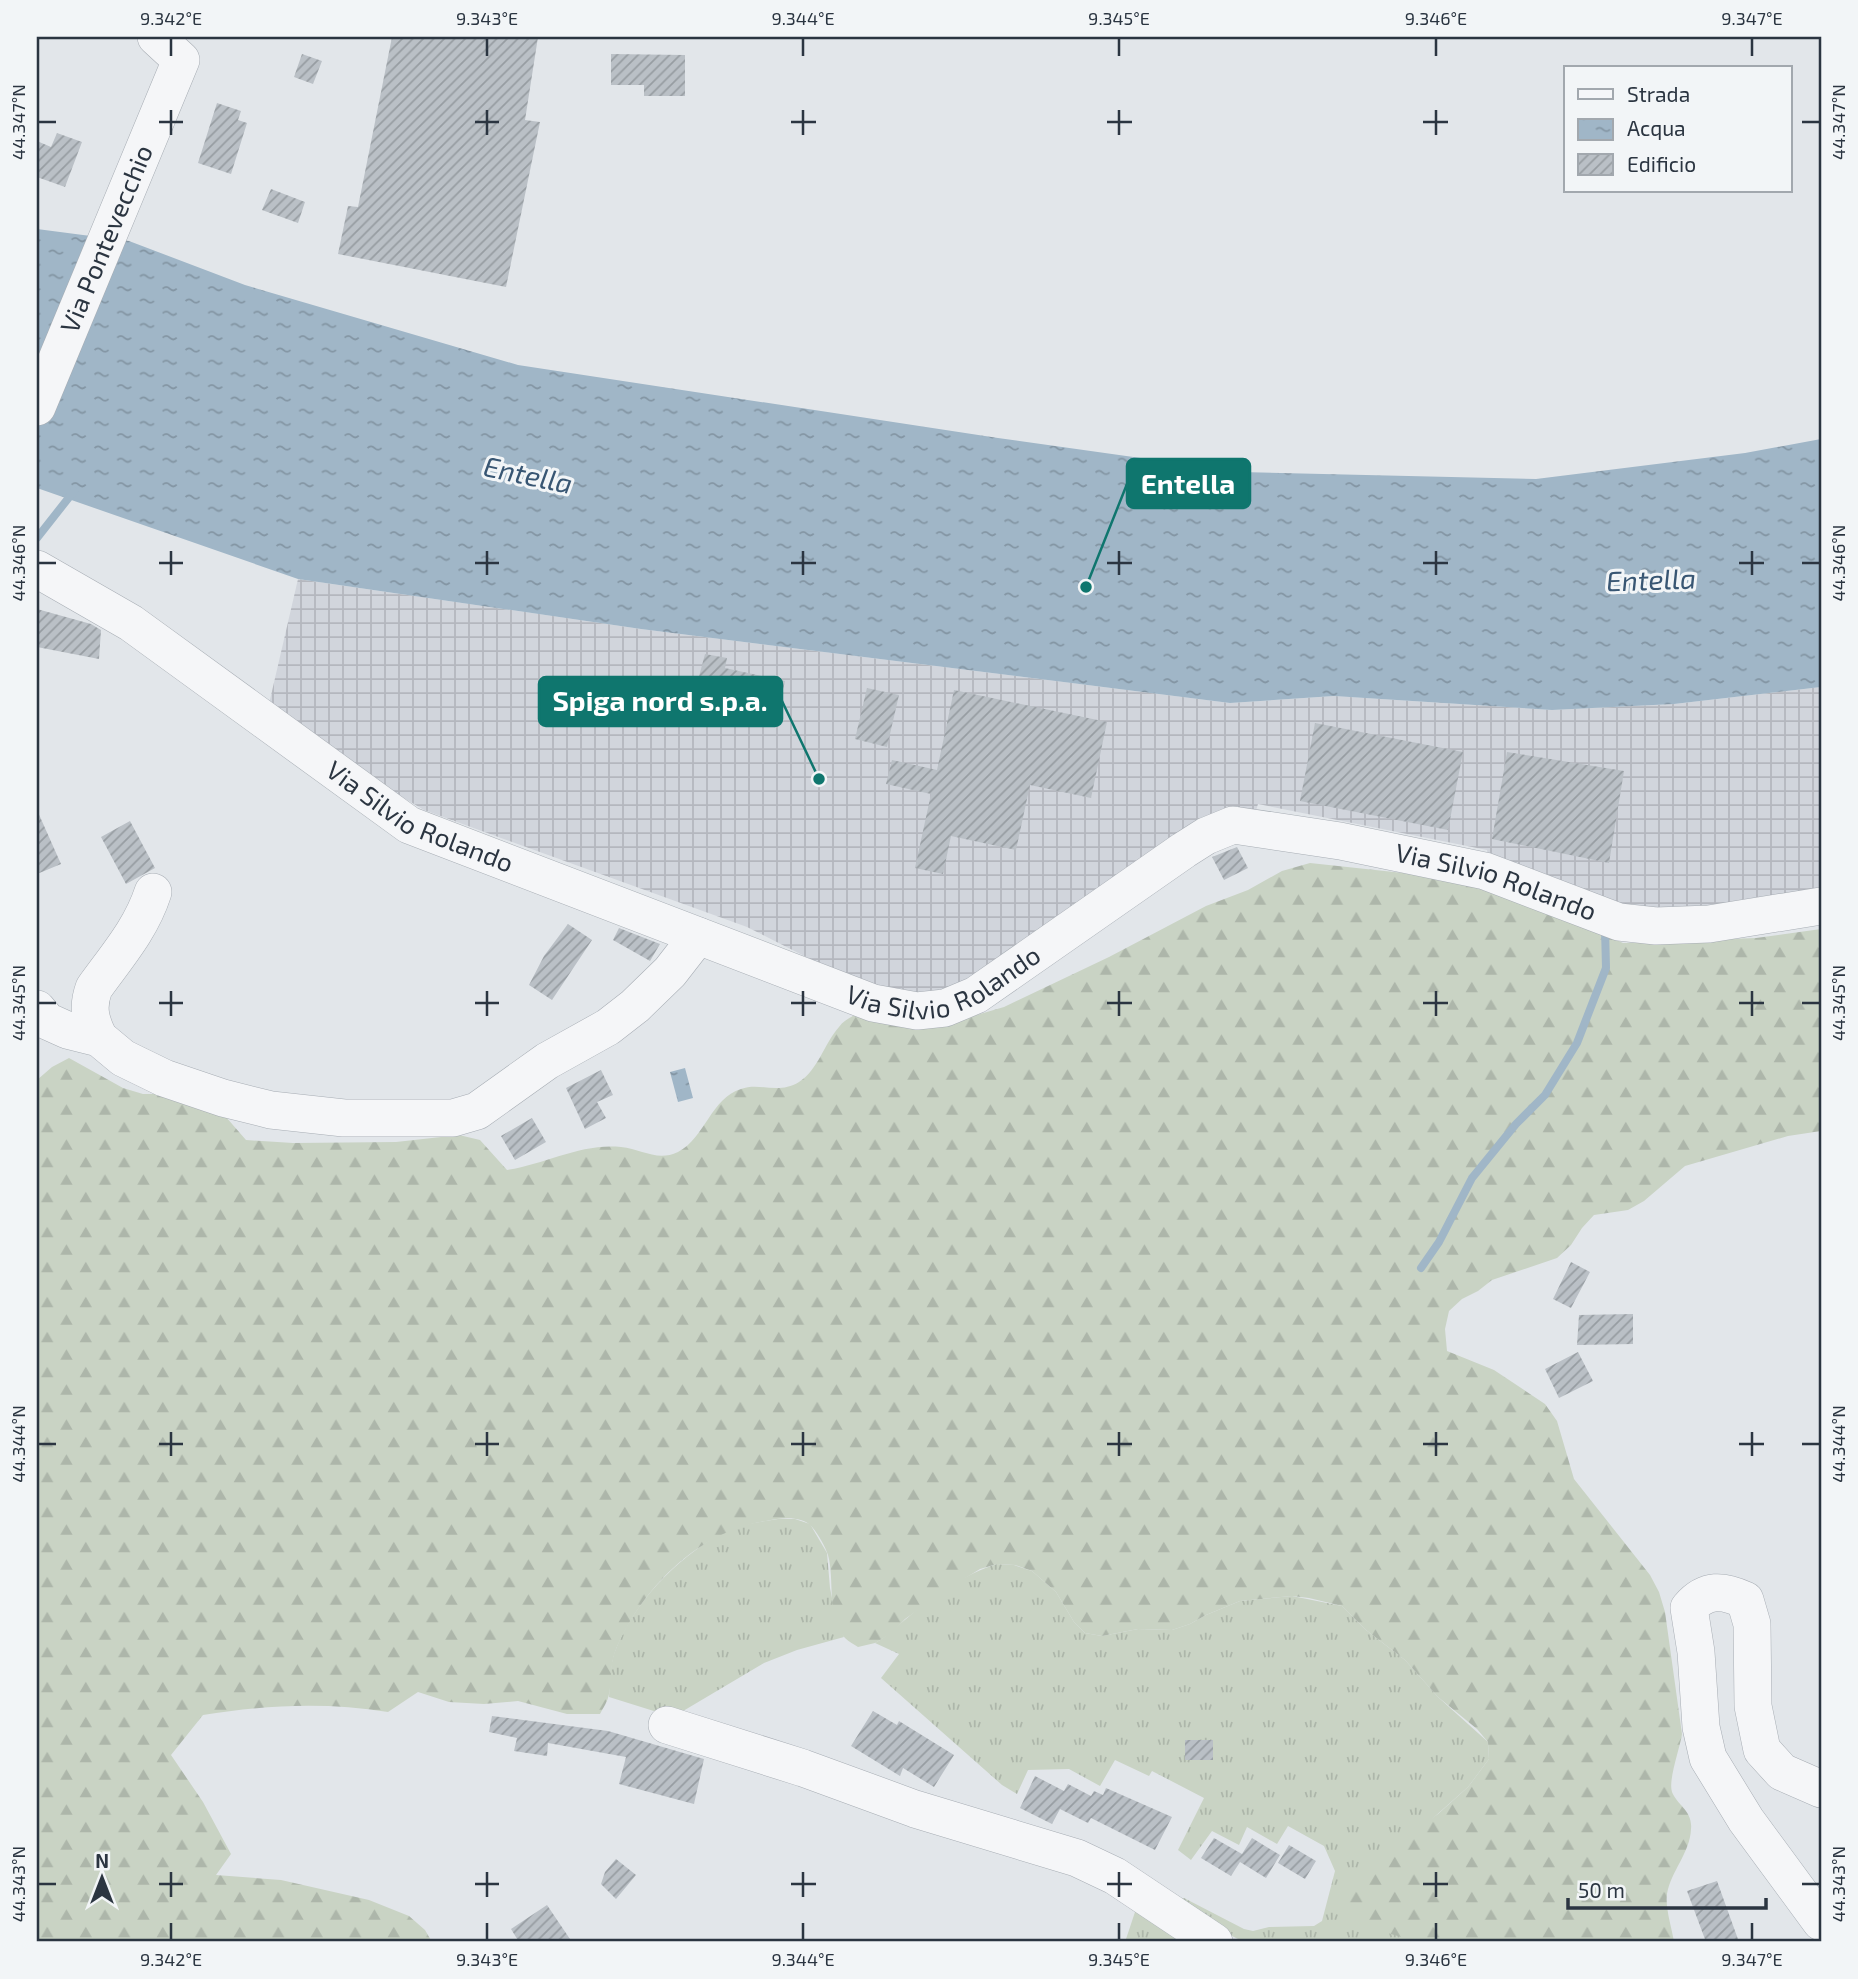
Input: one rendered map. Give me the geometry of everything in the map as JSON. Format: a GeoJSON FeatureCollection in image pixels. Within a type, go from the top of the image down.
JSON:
{"type":"FeatureCollection","features":[{"type":"Feature","properties":{"kind":"street","name":"Via Pontevecchio"},"geometry":{"type":"LineString","coordinates":[[37,407],[175,51]]}},
{"type":"Feature","properties":{"kind":"street","name":"Via Silvio Rolando"},"geometry":{"type":"LineString","coordinates":[[37,569],[131,623],[409,825],[873,1003],[917,1011],[945,1008],[976,995],[1195,843],[1233,825],[1340,841],[1485,871],[1619,922],[1656,926],[1709,924],[1821,906]]}},
{"type":"Feature","properties":{"kind":"street"},"geometry":{"type":"LineString","coordinates":[[99,1038],[90,1018],[90,999],[94,988],[136,931],[146,914],[153,891]]}},
{"type":"Feature","properties":{"kind":"street"},"geometry":{"type":"LineString","coordinates":[[634,1032],[670,972],[698,936]]}},
{"type":"Feature","properties":{"kind":"street"},"geometry":{"type":"LineString","coordinates":[[37,1009],[47,1021],[99,1038],[123,1058],[164,1078],[271,1110],[344,1118],[453,1118],[477,1111],[547,1061],[608,1027],[635,1006],[670,972]]}},
{"type":"Feature","properties":{"kind":"street"},"geometry":{"type":"LineString","coordinates":[[1821,1789],[1782,1772],[1762,1750],[1753,1706],[1752,1625],[1745,1600],[1727,1591],[1699,1596],[1689,1608],[1696,1652],[1701,1727],[1708,1758],[1746,1820],[1821,1922]]}},
{"type":"Feature","properties":{"kind":"street"},"geometry":{"type":"LineString","coordinates":[[667,1725],[803,1768],[915,1810],[1077,1857],[1115,1876],[1214,1942]]}},
{"type":"Feature","properties":{"kind":"shaded area"},"geometry":{"type":"Polygon","coordinates":[[[298,579],[641,629],[1230,703],[1334,696],[1552,710],[1674,704],[1821,687],[1821,888],[1643,916],[1489,863],[1487,850],[1258,804],[1254,817],[978,983],[904,997],[818,963],[747,927],[424,810],[330,754],[269,704],[298,579]]]}},
{"type":"Feature","properties":{"kind":"green space"},"geometry":{"type":"Polygon","coordinates":[[[1310,863],[1487,882],[1623,943],[1756,938],[1821,929],[1821,1131],[1788,1136],[1685,1166],[1644,1201],[1628,1210],[1594,1215],[1571,1245],[1557,1258],[1492,1280],[1462,1299],[1449,1311],[1445,1329],[1447,1351],[1494,1370],[1545,1404],[1557,1421],[1574,1479],[1650,1575],[1659,1592],[1665,1612],[1682,1734],[1671,1787],[1674,1797],[1690,1817],[1691,1823],[1690,1838],[1667,1894],[1674,1942],[1418,1942],[1364,1926],[1350,1919],[1342,1905],[1346,1887],[1372,1861],[1438,1814],[1468,1787],[1489,1759],[1488,1742],[1477,1729],[1438,1697],[1405,1660],[1366,1630],[1342,1606],[1292,1596],[1240,1601],[1172,1630],[1138,1629],[1102,1636],[1085,1633],[1074,1622],[1056,1592],[1032,1571],[1015,1565],[997,1564],[980,1569],[949,1588],[905,1619],[892,1633],[875,1643],[858,1647],[845,1638],[835,1620],[830,1565],[823,1544],[808,1523],[790,1518],[741,1527],[717,1537],[674,1567],[656,1586],[626,1629],[615,1652],[610,1689],[600,1714],[567,1714],[518,1701],[484,1704],[449,1702],[418,1692],[388,1712],[295,1706],[203,1715],[171,1755],[203,1802],[231,1854],[216,1875],[281,1880],[369,1900],[409,1916],[425,1930],[432,1942],[37,1942],[37,1080],[52,1067],[69,1058],[123,1088],[143,1094],[182,1094],[219,1109],[246,1140],[293,1143],[396,1142],[459,1135],[480,1140],[507,1170],[592,1148],[621,1147],[656,1155],[670,1155],[687,1146],[695,1138],[715,1109],[731,1094],[748,1087],[784,1088],[806,1077],[841,1025],[856,1014],[932,1028],[1004,1007],[1109,957],[1206,906],[1248,890],[1282,871],[1310,863]]]}},
{"type":"Feature","properties":{"kind":"green space"},"geometry":{"type":"Polygon","coordinates":[[[778,1519],[795,1519],[810,1524],[827,1553],[837,1623],[844,1637],[797,1650],[764,1663],[673,1717],[609,1697],[614,1654],[622,1636],[644,1601],[671,1570],[726,1531],[778,1519]]]}},
{"type":"Feature","properties":{"kind":"green space"},"geometry":{"type":"Polygon","coordinates":[[[997,1564],[1014,1565],[1032,1571],[1056,1592],[1074,1622],[1085,1633],[1102,1636],[1138,1629],[1172,1630],[1240,1601],[1292,1596],[1342,1606],[1366,1630],[1405,1660],[1438,1697],[1488,1742],[1489,1759],[1468,1787],[1423,1827],[1397,1934],[1418,1942],[1244,1942],[1228,1934],[1178,1898],[1184,1898],[1253,1931],[1269,1927],[1314,1926],[1322,1921],[1335,1871],[1324,1846],[1288,1826],[1277,1844],[1247,1827],[1239,1845],[1212,1831],[1191,1860],[1178,1850],[1204,1798],[1152,1771],[1149,1776],[1115,1760],[1100,1786],[1069,1769],[1028,1770],[1017,1794],[1002,1785],[881,1678],[899,1654],[875,1643],[949,1587],[997,1564]]]}},
{"type":"Feature","properties":{"kind":"green space"},"geometry":{"type":"Polygon","coordinates":[[[1136,1909],[1190,1942],[1125,1942],[1136,1909]]]}},
{"type":"Feature","properties":{"kind":"water"},"geometry":{"type":"Polygon","coordinates":[[[37,229],[129,241],[245,285],[518,365],[1240,472],[1536,479],[1745,453],[1821,439],[1821,687],[1674,704],[1552,710],[1334,696],[1230,703],[641,629],[298,579],[37,488],[37,229]]]}},
{"type":"Feature","properties":{"kind":"water"},"geometry":{"type":"Polygon","coordinates":[[[685,1068],[693,1098],[678,1102],[670,1072],[685,1068]]]}},
{"type":"Feature","properties":{"kind":"building"},"geometry":{"type":"Polygon","coordinates":[[[392,37],[538,37],[525,120],[540,122],[506,287],[338,254],[348,206],[358,207],[392,37]]]}},
{"type":"Feature","properties":{"kind":"building"},"geometry":{"type":"Polygon","coordinates":[[[302,54],[322,61],[313,84],[294,77],[302,54]]]}},
{"type":"Feature","properties":{"kind":"building"},"geometry":{"type":"Polygon","coordinates":[[[611,54],[685,55],[685,96],[644,96],[644,85],[611,85],[611,54]]]}},
{"type":"Feature","properties":{"kind":"building"},"geometry":{"type":"Polygon","coordinates":[[[217,103],[241,111],[238,120],[247,123],[231,174],[198,163],[217,103]]]}},
{"type":"Feature","properties":{"kind":"building"},"geometry":{"type":"Polygon","coordinates":[[[57,133],[82,142],[65,187],[37,177],[37,141],[51,147],[57,133]]]}},
{"type":"Feature","properties":{"kind":"building"},"geometry":{"type":"Polygon","coordinates":[[[271,189],[305,202],[298,223],[262,210],[271,189]]]}},
{"type":"Feature","properties":{"kind":"building"},"geometry":{"type":"Polygon","coordinates":[[[37,609],[91,624],[101,630],[99,659],[37,647],[37,609]]]}},
{"type":"Feature","properties":{"kind":"building"},"geometry":{"type":"Polygon","coordinates":[[[705,654],[727,658],[725,668],[785,681],[780,703],[697,684],[705,654]]]}},
{"type":"Feature","properties":{"kind":"building"},"geometry":{"type":"Polygon","coordinates":[[[867,688],[899,695],[887,747],[855,739],[867,688]]]}},
{"type":"Feature","properties":{"kind":"building"},"geometry":{"type":"Polygon","coordinates":[[[954,690],[1107,722],[1091,798],[1030,785],[1016,850],[951,836],[943,874],[915,868],[931,794],[886,784],[892,760],[937,770],[954,690]]]}},
{"type":"Feature","properties":{"kind":"building"},"geometry":{"type":"Polygon","coordinates":[[[1315,723],[1463,752],[1448,830],[1300,801],[1315,723]]]}},
{"type":"Feature","properties":{"kind":"building"},"geometry":{"type":"Polygon","coordinates":[[[1507,752],[1624,771],[1609,863],[1492,839],[1507,752]]]}},
{"type":"Feature","properties":{"kind":"building"},"geometry":{"type":"Polygon","coordinates":[[[37,810],[61,864],[37,874],[37,810]]]}},
{"type":"Feature","properties":{"kind":"building"},"geometry":{"type":"Polygon","coordinates":[[[130,821],[155,868],[126,884],[101,837],[130,821]]]}},
{"type":"Feature","properties":{"kind":"building"},"geometry":{"type":"Polygon","coordinates":[[[1237,847],[1248,868],[1224,880],[1212,857],[1237,847]]]}},
{"type":"Feature","properties":{"kind":"building"},"geometry":{"type":"Polygon","coordinates":[[[568,924],[592,940],[552,1000],[529,985],[544,956],[568,924]]]}},
{"type":"Feature","properties":{"kind":"building"},"geometry":{"type":"Polygon","coordinates":[[[619,928],[660,944],[650,961],[613,940],[619,928]]]}},
{"type":"Feature","properties":{"kind":"building"},"geometry":{"type":"Polygon","coordinates":[[[601,1070],[613,1095],[597,1102],[606,1118],[585,1129],[566,1088],[601,1070]]]}},
{"type":"Feature","properties":{"kind":"building"},"geometry":{"type":"Polygon","coordinates":[[[532,1118],[546,1142],[515,1160],[501,1136],[532,1118]]]}},
{"type":"Feature","properties":{"kind":"building"},"geometry":{"type":"Polygon","coordinates":[[[1571,1262],[1590,1272],[1571,1308],[1553,1299],[1571,1262]]]}},
{"type":"Feature","properties":{"kind":"building"},"geometry":{"type":"Polygon","coordinates":[[[1633,1314],[1633,1344],[1577,1345],[1579,1315],[1633,1314]]]}},
{"type":"Feature","properties":{"kind":"building"},"geometry":{"type":"Polygon","coordinates":[[[1578,1352],[1593,1381],[1559,1398],[1545,1369],[1578,1352]]]}},
{"type":"Feature","properties":{"kind":"building"},"geometry":{"type":"Polygon","coordinates":[[[873,1711],[897,1725],[899,1721],[954,1755],[934,1787],[903,1768],[900,1776],[851,1746],[873,1711]]]}},
{"type":"Feature","properties":{"kind":"building"},"geometry":{"type":"Polygon","coordinates":[[[492,1716],[608,1731],[704,1759],[694,1804],[619,1784],[626,1757],[548,1743],[547,1756],[514,1751],[517,1738],[489,1732],[492,1716]]]}},
{"type":"Feature","properties":{"kind":"building"},"geometry":{"type":"Polygon","coordinates":[[[1185,1740],[1213,1740],[1213,1760],[1185,1760],[1185,1740]]]}},
{"type":"Feature","properties":{"kind":"building"},"geometry":{"type":"Polygon","coordinates":[[[1035,1776],[1064,1791],[1068,1784],[1091,1796],[1094,1791],[1103,1795],[1106,1788],[1172,1817],[1155,1850],[1091,1818],[1088,1823],[1060,1809],[1052,1824],[1020,1808],[1035,1776]]]}},
{"type":"Feature","properties":{"kind":"building"},"geometry":{"type":"Polygon","coordinates":[[[1214,1838],[1242,1854],[1252,1838],[1280,1855],[1266,1878],[1240,1862],[1231,1876],[1201,1858],[1214,1838]]]}},
{"type":"Feature","properties":{"kind":"building"},"geometry":{"type":"Polygon","coordinates":[[[1289,1845],[1316,1861],[1305,1879],[1278,1863],[1289,1845]]]}},
{"type":"Feature","properties":{"kind":"building"},"geometry":{"type":"Polygon","coordinates":[[[616,1859],[636,1875],[616,1899],[601,1884],[605,1872],[616,1859]]]}},
{"type":"Feature","properties":{"kind":"building"},"geometry":{"type":"Polygon","coordinates":[[[1717,1881],[1739,1942],[1706,1942],[1687,1891],[1717,1881]]]}},
{"type":"Feature","properties":{"kind":"building"},"geometry":{"type":"Polygon","coordinates":[[[547,1905],[572,1942],[519,1942],[511,1929],[547,1905]]]}},
{"type":"Feature","properties":{"kind":"waterway"},"geometry":{"type":"LineString","coordinates":[[37,538],[74,491]]}},
{"type":"Feature","properties":{"kind":"waterway"},"geometry":{"type":"LineString","coordinates":[[1421,1268],[1439,1242],[1472,1178],[1516,1124],[1545,1095],[1577,1043],[1606,968],[1605,928]]}},
{"type":"Feature","properties":{"kind":"place","name":"Entella"},"geometry":{"type":"Point","coordinates":[1086,587]}},
{"type":"Feature","properties":{"kind":"place","name":"Spiga nord s.p.a."},"geometry":{"type":"Point","coordinates":[819,779]}}]}
